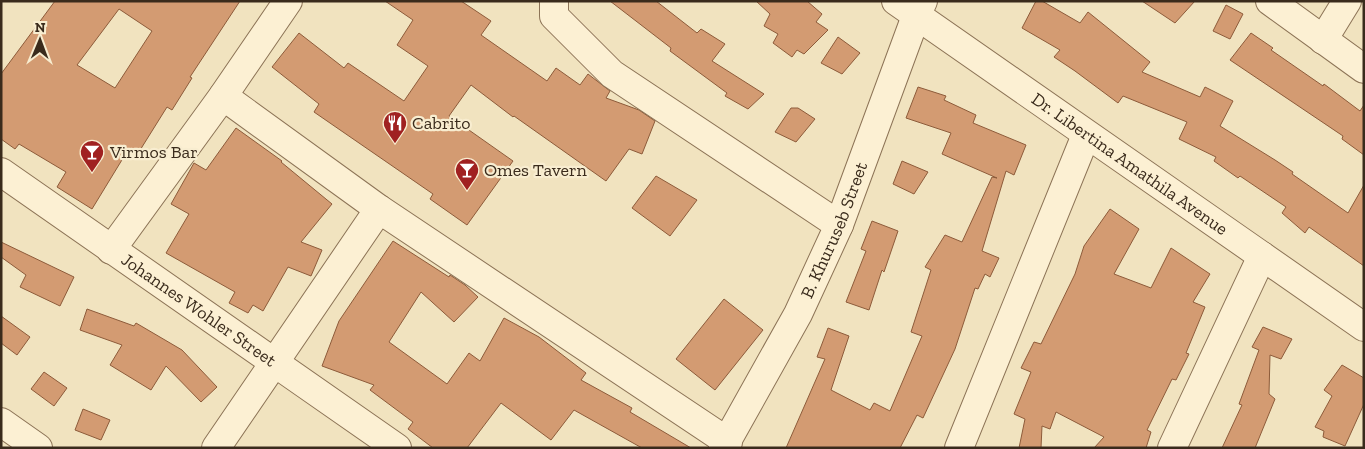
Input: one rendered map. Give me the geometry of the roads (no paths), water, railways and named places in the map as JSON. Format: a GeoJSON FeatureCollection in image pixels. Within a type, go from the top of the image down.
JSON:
{"type":"FeatureCollection","features":[{"type":"Feature","properties":{"kind":"street"},"geometry":{"type":"LineString","coordinates":[[111,250],[223,96],[288,1]]}},
{"type":"Feature","properties":{"kind":"street"},"geometry":{"type":"LineString","coordinates":[[554,1],[554,16],[612,74],[840,225]]}},
{"type":"Feature","properties":{"kind":"street"},"geometry":{"type":"LineString","coordinates":[[1270,1],[1364,69]]}},
{"type":"Feature","properties":{"kind":"street"},"geometry":{"type":"LineString","coordinates":[[1323,40],[1347,1]]}},
{"type":"Feature","properties":{"kind":"street","name":"B. Khuruseb Street"},"geometry":{"type":"LineString","coordinates":[[726,445],[798,314],[840,225],[911,6]]}},
{"type":"Feature","properties":{"kind":"street","name":"Dr. Libertina Amathila Avenue"},"geometry":{"type":"LineString","coordinates":[[911,6],[1086,135],[1364,327]]}},
{"type":"Feature","properties":{"kind":"street"},"geometry":{"type":"LineString","coordinates":[[223,96],[379,209],[726,445]]}},
{"type":"Feature","properties":{"kind":"street"},"geometry":{"type":"LineString","coordinates":[[959,448],[1086,135]]}},
{"type":"Feature","properties":{"kind":"street","name":"Johannes Wohler Street"},"geometry":{"type":"LineString","coordinates":[[1,172],[397,448]]}},
{"type":"Feature","properties":{"kind":"street"},"geometry":{"type":"LineString","coordinates":[[216,448],[379,209]]}},
{"type":"Feature","properties":{"kind":"street"},"geometry":{"type":"LineString","coordinates":[[1172,448],[1262,256]]}},
{"type":"Feature","properties":{"kind":"street"},"geometry":{"type":"LineString","coordinates":[[1,422],[38,448]]}},
{"type":"Feature","properties":{"kind":"place","name":"Cabrito"},"geometry":{"type":"Point","coordinates":[395,144]}},
{"type":"Feature","properties":{"kind":"place","name":"Virmos Bar"},"geometry":{"type":"Point","coordinates":[92,173]}},
{"type":"Feature","properties":{"kind":"place","name":"Omes Tavern"},"geometry":{"type":"Point","coordinates":[467,191]}}]}
